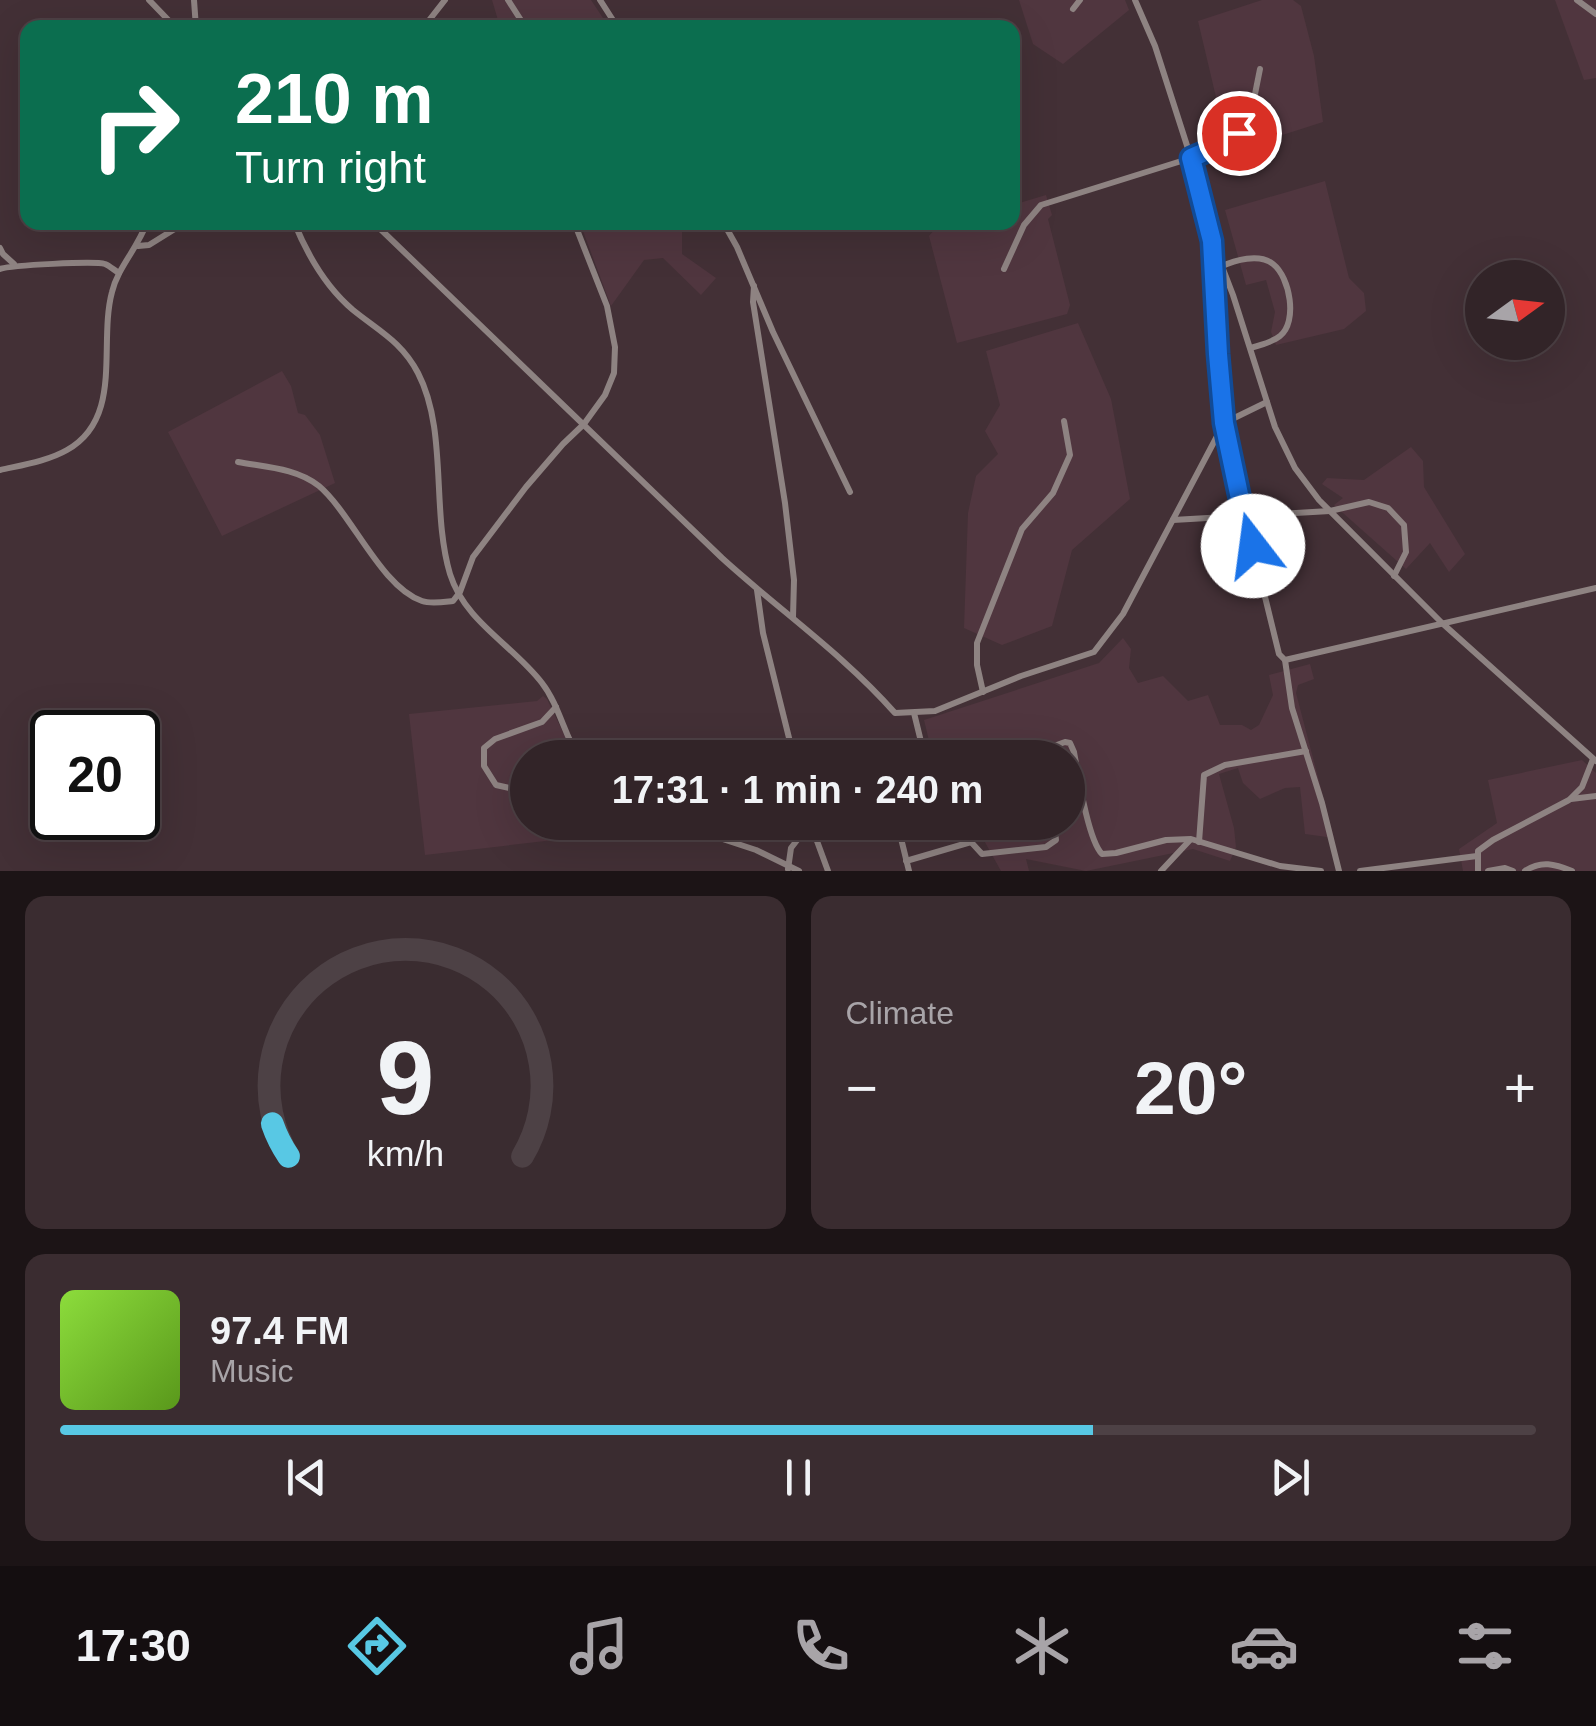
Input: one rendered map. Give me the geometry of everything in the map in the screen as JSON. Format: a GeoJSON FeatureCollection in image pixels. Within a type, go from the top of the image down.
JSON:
{"type":"FeatureCollection","features":[{"type":"Feature","properties":{"kind":"lane"},"geometry":{"type":"LineString","coordinates":[[149,0],[168,20]]}},
{"type":"Feature","properties":{"kind":"lane"},"geometry":{"type":"LineString","coordinates":[[429,20],[445,0]]}},
{"type":"Feature","properties":{"kind":"lane"},"geometry":{"type":"LineString","coordinates":[[1073,9],[1080,0]]}},
{"type":"Feature","properties":{"kind":"lane"},"geometry":{"type":"LineString","coordinates":[[1135,0],[1155,46],[1191,158],[1212,241],[1224,423],[1279,654],[1286,660],[1292,708],[1340,871]]}},
{"type":"Feature","properties":{"kind":"lane"},"geometry":{"type":"LineString","coordinates":[[1577,0],[1596,14]]}},
{"type":"Feature","properties":{"kind":"lane"},"geometry":{"type":"LineString","coordinates":[[1004,269],[1024,225],[1041,205],[1191,158],[1239,133],[1254,104],[1260,69]]}},
{"type":"Feature","properties":{"kind":"lane"},"geometry":{"type":"LineString","coordinates":[[0,470],[67,450],[92,428],[104,395],[112,291],[143,230]]}},
{"type":"Feature","properties":{"kind":"lane"},"geometry":{"type":"LineString","coordinates":[[137,246],[149,245],[173,230]]}},
{"type":"Feature","properties":{"kind":"lane"},"geometry":{"type":"LineString","coordinates":[[298,230],[335,292],[395,341],[419,375],[434,433],[438,512],[449,572],[458,595],[546,687],[570,740]]}},
{"type":"Feature","properties":{"kind":"lane"},"geometry":{"type":"LineString","coordinates":[[381,230],[757,590],[868,682],[894,712],[935,711],[1094,652],[1123,614],[1224,423],[1268,402]]}},
{"type":"Feature","properties":{"kind":"lane"},"geometry":{"type":"LineString","coordinates":[[238,462],[300,474],[318,486],[403,590],[422,602],[452,600],[458,595],[473,558],[526,487],[584,424],[605,396],[614,373],[615,347],[606,306],[577,230]]}},
{"type":"Feature","properties":{"kind":"lane"},"geometry":{"type":"LineString","coordinates":[[727,230],[850,492]]}},
{"type":"Feature","properties":{"kind":"lane"},"geometry":{"type":"LineString","coordinates":[[0,248],[14,265]]}},
{"type":"Feature","properties":{"kind":"lane"},"geometry":{"type":"LineString","coordinates":[[1220,267],[1260,258],[1274,264],[1284,280],[1291,315],[1288,326],[1282,335],[1251,348]]}},
{"type":"Feature","properties":{"kind":"lane"},"geometry":{"type":"LineString","coordinates":[[1212,260],[1220,267],[1233,294],[1275,427],[1295,468],[1330,512],[1442,623],[1595,760],[1582,787],[1570,800]]}},
{"type":"Feature","properties":{"kind":"lane"},"geometry":{"type":"LineString","coordinates":[[0,269],[14,265],[104,264],[119,272]]}},
{"type":"Feature","properties":{"kind":"lane"},"geometry":{"type":"LineString","coordinates":[[754,286],[785,503],[794,580],[793,618]]}},
{"type":"Feature","properties":{"kind":"lane"},"geometry":{"type":"LineString","coordinates":[[983,692],[976,665],[977,643],[1022,529],[1052,493],[1070,455],[1064,422]]}},
{"type":"Feature","properties":{"kind":"lane"},"geometry":{"type":"LineString","coordinates":[[1172,520],[1330,512],[1370,502],[1388,508],[1404,526],[1406,552],[1394,576]]}},
{"type":"Feature","properties":{"kind":"lane"},"geometry":{"type":"LineString","coordinates":[[1286,660],[1596,588]]}},
{"type":"Feature","properties":{"kind":"lane"},"geometry":{"type":"LineString","coordinates":[[757,590],[763,633],[790,740]]}},
{"type":"Feature","properties":{"kind":"lane"},"geometry":{"type":"LineString","coordinates":[[510,788],[496,785],[484,766],[484,748],[495,739],[542,722],[556,707]]}},
{"type":"Feature","properties":{"kind":"lane"},"geometry":{"type":"LineString","coordinates":[[914,713],[921,740]]}},
{"type":"Feature","properties":{"kind":"lane"},"geometry":{"type":"LineString","coordinates":[[1161,871],[1195,840],[1203,816],[1204,775],[1225,765],[1306,751]]}},
{"type":"Feature","properties":{"kind":"lane"},"geometry":{"type":"LineString","coordinates":[[1478,871],[1478,851],[1493,840],[1570,800],[1596,796]]}},
{"type":"Feature","properties":{"kind":"lane"},"geometry":{"type":"LineString","coordinates":[[1085,802],[1092,834],[1102,854],[1166,840],[1195,840],[1280,866],[1321,871]]}},
{"type":"Feature","properties":{"kind":"lane"},"geometry":{"type":"LineString","coordinates":[[726,840],[800,871]]}},
{"type":"Feature","properties":{"kind":"lane"},"geometry":{"type":"LineString","coordinates":[[788,869],[791,848],[797,840]]}},
{"type":"Feature","properties":{"kind":"lane"},"geometry":{"type":"LineString","coordinates":[[815,840],[828,871]]}},
{"type":"Feature","properties":{"kind":"lane"},"geometry":{"type":"LineString","coordinates":[[901,840],[909,871]]}},
{"type":"Feature","properties":{"kind":"lane"},"geometry":{"type":"LineString","coordinates":[[906,861],[972,842],[982,854],[1046,848],[1056,840]]}},
{"type":"Feature","properties":{"kind":"lane"},"geometry":{"type":"LineString","coordinates":[[1360,871],[1403,869],[1477,856]]}},
{"type":"Feature","properties":{"kind":"lane"},"geometry":{"type":"LineString","coordinates":[[1524,871],[1556,863],[1572,871]]}},
{"type":"Feature","properties":{"kind":"lane"},"geometry":{"type":"LineString","coordinates":[[1488,871],[1512,871]]}},
{"type":"Feature","properties":{"kind":"shaded area"},"geometry":{"type":"Polygon","coordinates":[[[492,0],[591,0],[604,20],[498,20],[492,0]]]}},
{"type":"Feature","properties":{"kind":"shaded area"},"geometry":{"type":"Polygon","coordinates":[[[1019,0],[1125,0],[1129,10],[1063,64],[1033,44],[1019,0]]]}},
{"type":"Feature","properties":{"kind":"shaded area"},"geometry":{"type":"Polygon","coordinates":[[[1262,0],[1293,0],[1301,6],[1314,56],[1323,122],[1229,152],[1198,21],[1262,0]]]}},
{"type":"Feature","properties":{"kind":"shaded area"},"geometry":{"type":"Polygon","coordinates":[[[1555,0],[1596,0],[1596,78],[1584,80],[1555,0]]]}},
{"type":"Feature","properties":{"kind":"shaded area"},"geometry":{"type":"Polygon","coordinates":[[[1325,181],[1349,278],[1364,293],[1366,311],[1344,329],[1276,345],[1271,332],[1275,312],[1266,280],[1246,285],[1225,210],[1325,181]]]}},
{"type":"Feature","properties":{"kind":"shaded area"},"geometry":{"type":"Polygon","coordinates":[[[1046,195],[1052,215],[1048,219],[1070,305],[1067,314],[957,343],[929,236],[934,230],[1020,230],[1020,203],[1046,195]]]}},
{"type":"Feature","properties":{"kind":"shaded area"},"geometry":{"type":"Polygon","coordinates":[[[583,230],[682,230],[682,254],[716,278],[701,295],[663,258],[644,260],[611,306],[583,230]]]}},
{"type":"Feature","properties":{"kind":"shaded area"},"geometry":{"type":"Polygon","coordinates":[[[1078,323],[1111,399],[1130,499],[1072,550],[1052,626],[1002,645],[964,628],[968,513],[976,476],[998,454],[985,431],[1000,405],[986,351],[1078,323]]]}},
{"type":"Feature","properties":{"kind":"shaded area"},"geometry":{"type":"Polygon","coordinates":[[[282,371],[291,386],[298,413],[305,415],[320,435],[335,483],[222,536],[168,432],[282,371]]]}},
{"type":"Feature","properties":{"kind":"shaded area"},"geometry":{"type":"Polygon","coordinates":[[[1411,447],[1423,461],[1424,487],[1465,554],[1449,572],[1430,543],[1406,569],[1334,505],[1343,498],[1322,484],[1327,478],[1364,480],[1411,447]]]}},
{"type":"Feature","properties":{"kind":"shaded area"},"geometry":{"type":"Polygon","coordinates":[[[1123,638],[1131,649],[1129,668],[1138,683],[1163,676],[1188,701],[1208,695],[1220,725],[1242,725],[1251,730],[1259,725],[1273,695],[1269,675],[1310,664],[1314,679],[1298,685],[1296,693],[1334,838],[1305,834],[1300,787],[1285,788],[1260,799],[1243,783],[1238,768],[1219,774],[1234,828],[1236,847],[1230,861],[1193,849],[1086,871],[1026,859],[1029,871],[1001,871],[984,840],[1085,840],[1085,740],[929,740],[924,720],[1099,663],[1123,638]]]}},
{"type":"Feature","properties":{"kind":"shaded area"},"geometry":{"type":"Polygon","coordinates":[[[543,696],[547,699],[567,740],[510,740],[510,840],[554,840],[425,855],[409,714],[537,701],[543,696]]]}},
{"type":"Feature","properties":{"kind":"shaded area"},"geometry":{"type":"Polygon","coordinates":[[[1582,760],[1596,773],[1596,871],[1463,871],[1459,849],[1497,823],[1488,780],[1582,760]]]}},
{"type":"Feature","properties":{"kind":"route"},"geometry":{"type":"LineString","coordinates":[[1239,133],[1191,158],[1212,241],[1224,423],[1253,546]]}}]}
